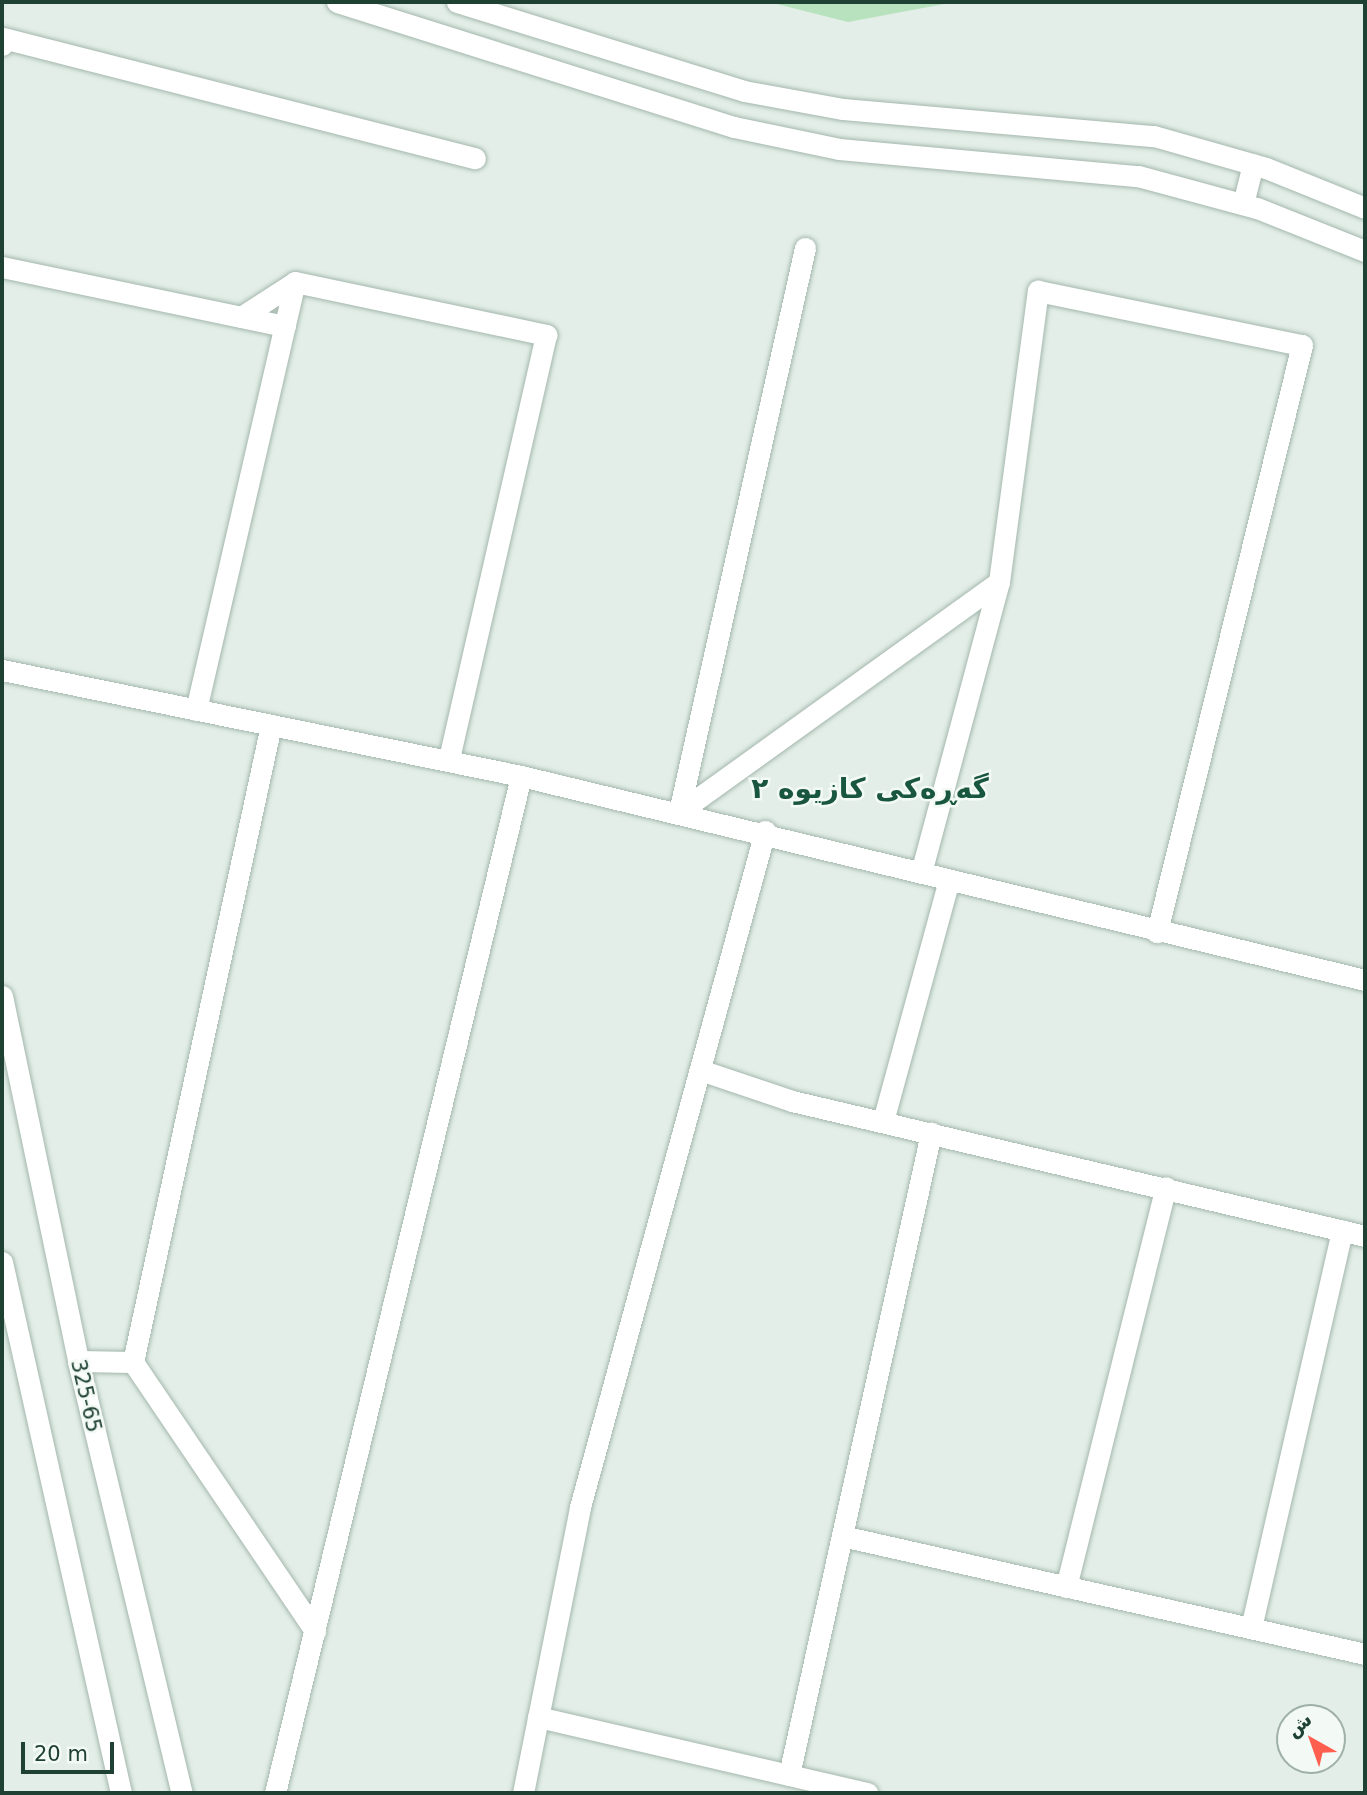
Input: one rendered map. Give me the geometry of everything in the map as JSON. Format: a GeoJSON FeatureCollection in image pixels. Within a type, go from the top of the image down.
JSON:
{"type":"FeatureCollection","features":[{"type":"Feature","properties":{"kind":"street"},"geometry":{"type":"LineString","coordinates":[[337,2],[694,116],[788,139],[891,155],[1098,169],[1243,204],[1365,251]]}},
{"type":"Feature","properties":{"kind":"street"},"geometry":{"type":"LineString","coordinates":[[457,2],[775,98],[1124,131],[1254,164],[1365,208]]}},
{"type":"Feature","properties":{"kind":"street"},"geometry":{"type":"LineString","coordinates":[[2,41],[475,158]]}},
{"type":"Feature","properties":{"kind":"street"},"geometry":{"type":"LineString","coordinates":[[1243,204],[1254,164]]}},
{"type":"Feature","properties":{"kind":"street"},"geometry":{"type":"LineString","coordinates":[[679,812],[805,248]]}},
{"type":"Feature","properties":{"kind":"street"},"geometry":{"type":"LineString","coordinates":[[2,267],[285,326]]}},
{"type":"Feature","properties":{"kind":"street"},"geometry":{"type":"LineString","coordinates":[[241,317],[295,282],[546,335],[449,759]]}},
{"type":"Feature","properties":{"kind":"street"},"geometry":{"type":"LineString","coordinates":[[196,710],[295,282]]}},
{"type":"Feature","properties":{"kind":"street"},"geometry":{"type":"LineString","coordinates":[[922,869],[999,582],[1038,291],[1302,345],[1157,932]]}},
{"type":"Feature","properties":{"kind":"street"},"geometry":{"type":"LineString","coordinates":[[679,812],[999,582]]}},
{"type":"Feature","properties":{"kind":"street"},"geometry":{"type":"LineString","coordinates":[[2,670],[449,759],[765,831],[922,869],[949,880],[1157,932],[1365,979]]}},
{"type":"Feature","properties":{"kind":"street"},"geometry":{"type":"LineString","coordinates":[[271,725],[133,1362],[314,1631]]}},
{"type":"Feature","properties":{"kind":"street"},"geometry":{"type":"LineString","coordinates":[[275,1793],[521,776]]}},
{"type":"Feature","properties":{"kind":"street"},"geometry":{"type":"LineString","coordinates":[[523,1793],[580,1507],[765,831]]}},
{"type":"Feature","properties":{"kind":"street"},"geometry":{"type":"LineString","coordinates":[[883,1121],[949,880]]}},
{"type":"Feature","properties":{"kind":"street","name":"325-65"},"geometry":{"type":"LineString","coordinates":[[2,996],[78,1361],[182,1793]]}},
{"type":"Feature","properties":{"kind":"street"},"geometry":{"type":"LineString","coordinates":[[700,1070],[931,1133],[1365,1236]]}},
{"type":"Feature","properties":{"kind":"street"},"geometry":{"type":"LineString","coordinates":[[789,1775],[931,1133]]}},
{"type":"Feature","properties":{"kind":"street"},"geometry":{"type":"LineString","coordinates":[[1066,1587],[1166,1187]]}},
{"type":"Feature","properties":{"kind":"street"},"geometry":{"type":"LineString","coordinates":[[1251,1628],[1342,1230]]}},
{"type":"Feature","properties":{"kind":"street"},"geometry":{"type":"LineString","coordinates":[[2,1262],[5,1297],[121,1793]]}},
{"type":"Feature","properties":{"kind":"street"},"geometry":{"type":"LineString","coordinates":[[78,1361],[133,1362]]}},
{"type":"Feature","properties":{"kind":"street"},"geometry":{"type":"LineString","coordinates":[[842,1536],[1365,1654]]}},
{"type":"Feature","properties":{"kind":"street"},"geometry":{"type":"LineString","coordinates":[[538,1717],[867,1793]]}},
{"type":"Feature","properties":{"kind":"green space"},"geometry":{"type":"Polygon","coordinates":[[[769,2],[955,2],[848,22],[769,2]]]}},
{"type":"Feature","properties":{"kind":"district","name":"گەڕەکی کازیوە ٢"},"geometry":{"type":"Point","coordinates":[870,789]}}]}
